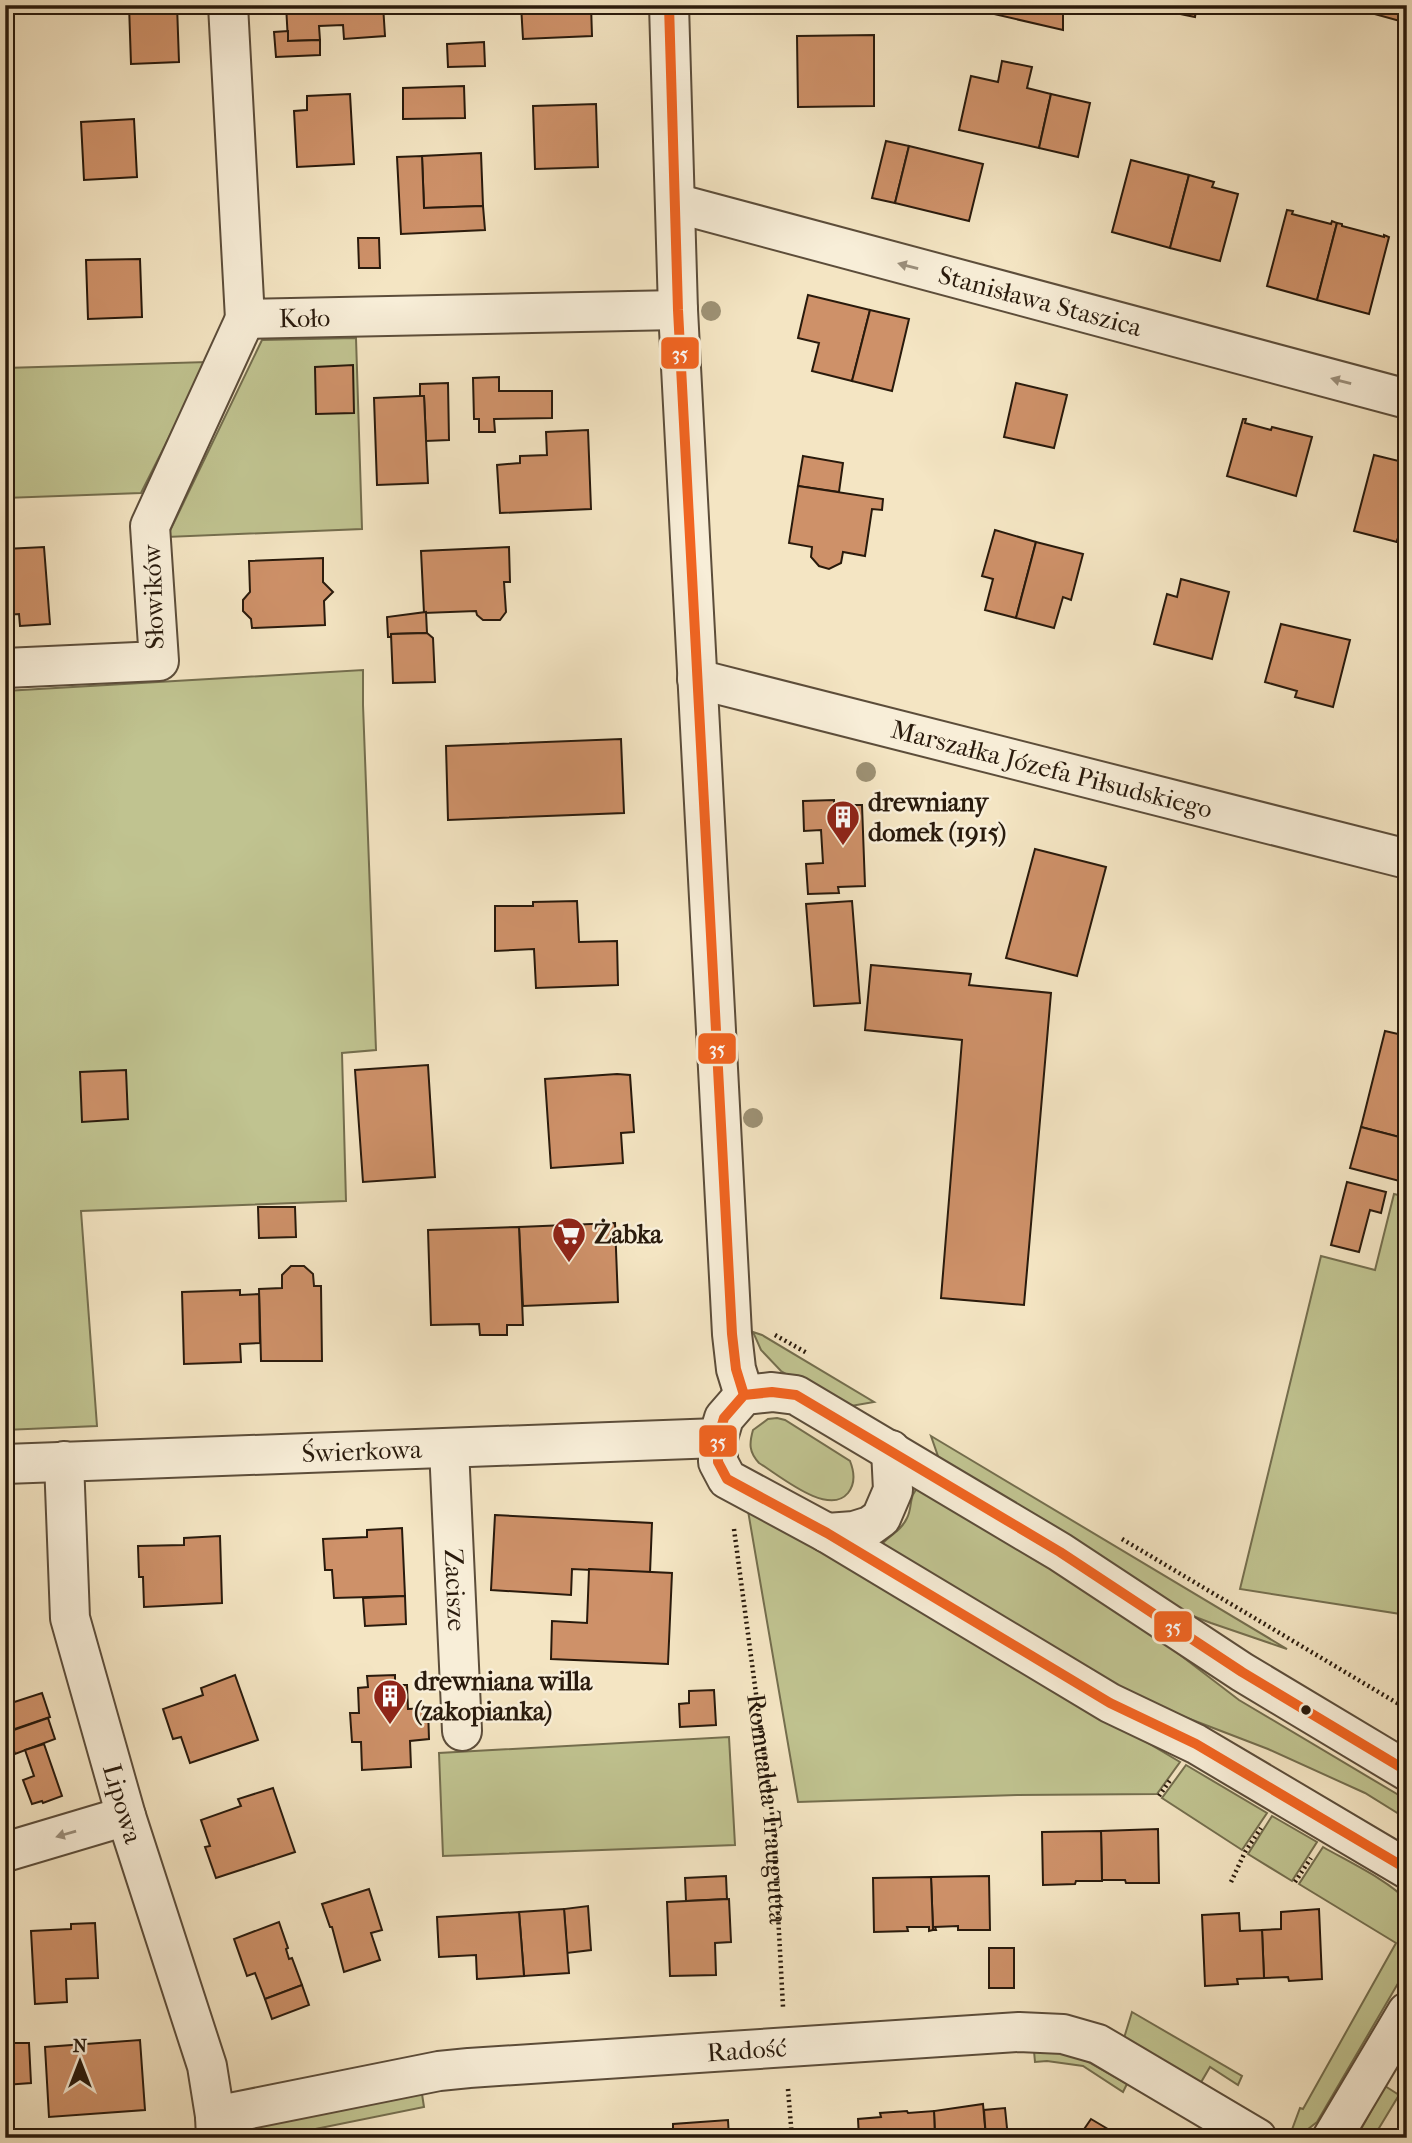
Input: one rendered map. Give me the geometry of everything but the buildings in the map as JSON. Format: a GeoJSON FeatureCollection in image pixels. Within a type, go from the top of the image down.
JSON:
{"type":"FeatureCollection","features":[{"type":"Feature","properties":{"kind":"street","name":"Koło"},"geometry":{"type":"LineString","coordinates":[[228,5],[245,319],[678,310]]}},
{"type":"Feature","properties":{"kind":"street"},"geometry":{"type":"LineString","coordinates":[[669,5],[678,310],[697,679],[732,1326],[736,1368],[744,1395]]}},
{"type":"Feature","properties":{"kind":"street","name":"Stanisława Staszica"},"geometry":{"type":"LineString","coordinates":[[675,204],[1407,399]]}},
{"type":"Feature","properties":{"kind":"street","name":"Słowików"},"geometry":{"type":"LineString","coordinates":[[5,668],[159,662],[150,526],[245,319]]}},
{"type":"Feature","properties":{"kind":"street","name":"Marszałka Józefa Piłsudskiego"},"geometry":{"type":"LineString","coordinates":[[697,679],[1407,859]]}},
{"type":"Feature","properties":{"kind":"street"},"geometry":{"type":"LineString","coordinates":[[1407,1771],[1242,1672],[1060,1552],[796,1395],[772,1392],[744,1395],[724,1418],[718,1438],[718,1462],[727,1479],[827,1534],[1111,1703],[1196,1744],[1407,1869]]}},
{"type":"Feature","properties":{"kind":"street","name":"Świerkowa"},"geometry":{"type":"LineString","coordinates":[[5,1464],[718,1438]]}},
{"type":"Feature","properties":{"kind":"street","name":"Zacisze"},"geometry":{"type":"LineString","coordinates":[[449,1448],[463,1731]]}},
{"type":"Feature","properties":{"kind":"street"},"geometry":{"type":"LineString","coordinates":[[827,1534],[854,1531],[881,1518],[893,1490],[891,1450]]}},
{"type":"Feature","properties":{"kind":"street","name":"Lipowa"},"geometry":{"type":"LineString","coordinates":[[64,1461],[70,1618],[127,1816],[206,2066],[216,2127]]}},
{"type":"Feature","properties":{"kind":"street"},"geometry":{"type":"LineString","coordinates":[[5,1852],[127,1816]]}},
{"type":"Feature","properties":{"kind":"street"},"geometry":{"type":"LineString","coordinates":[[1332,2138],[1407,2012]]}},
{"type":"Feature","properties":{"kind":"street","name":"Radość"},"geometry":{"type":"LineString","coordinates":[[216,2127],[439,2071],[1019,2032],[1063,2034],[1098,2044],[1256,2138]]}},
{"type":"Feature","properties":{"kind":"path","name":"Romualda Traugutta"},"geometry":{"type":"LineString","coordinates":[[727,1479],[773,1822],[792,2138]]}},
{"type":"Feature","properties":{"kind":"path"},"geometry":{"type":"LineString","coordinates":[[1231,1882],[1245,1852],[1282,1795]]}},
{"type":"Feature","properties":{"kind":"green space"},"geometry":{"type":"Polygon","coordinates":[[[356,338],[362,529],[167,537],[262,340],[356,338]]]}},
{"type":"Feature","properties":{"kind":"green space"},"geometry":{"type":"Polygon","coordinates":[[[207,362],[141,493],[5,498],[5,368],[207,362]]]}},
{"type":"Feature","properties":{"kind":"green space"},"geometry":{"type":"Polygon","coordinates":[[[363,670],[376,1050],[342,1053],[346,1201],[81,1211],[97,1426],[5,1430],[5,691],[363,670]]]}},
{"type":"Feature","properties":{"kind":"green space"},"geometry":{"type":"Polygon","coordinates":[[[1394,1194],[1407,1197],[1407,1615],[1240,1589],[1321,1256],[1375,1270],[1394,1194]]]}},
{"type":"Feature","properties":{"kind":"green space"},"geometry":{"type":"Polygon","coordinates":[[[753,1332],[874,1402],[851,1406],[829,1399],[781,1371],[761,1350],[753,1332]]]}},
{"type":"Feature","properties":{"kind":"green space"},"geometry":{"type":"Polygon","coordinates":[[[768,1419],[785,1420],[850,1461],[854,1477],[848,1493],[839,1499],[816,1497],[759,1463],[751,1448],[753,1430],[768,1419]]]}},
{"type":"Feature","properties":{"kind":"green space"},"geometry":{"type":"Polygon","coordinates":[[[931,1436],[1287,1649],[1180,1611],[939,1459],[931,1436]]]}},
{"type":"Feature","properties":{"kind":"green space"},"geometry":{"type":"Polygon","coordinates":[[[920,1486],[1082,1580],[1239,1700],[1407,1800],[1407,1819],[1365,1793],[1268,1749],[1091,1681],[882,1544],[905,1522],[912,1497],[920,1486]]]}},
{"type":"Feature","properties":{"kind":"green space"},"geometry":{"type":"Polygon","coordinates":[[[747,1505],[1180,1762],[1157,1794],[1017,1795],[798,1802],[747,1505]]]}},
{"type":"Feature","properties":{"kind":"green space"},"geometry":{"type":"Polygon","coordinates":[[[729,1737],[735,1845],[443,1856],[439,1753],[729,1737]]]}},
{"type":"Feature","properties":{"kind":"green space"},"geometry":{"type":"Polygon","coordinates":[[[1186,1765],[1267,1813],[1242,1850],[1162,1798],[1186,1765]]]}},
{"type":"Feature","properties":{"kind":"green space"},"geometry":{"type":"Polygon","coordinates":[[[1272,1816],[1317,1842],[1292,1881],[1248,1854],[1272,1816]]]}},
{"type":"Feature","properties":{"kind":"green space"},"geometry":{"type":"Polygon","coordinates":[[[1323,1847],[1379,1879],[1407,1901],[1407,1968],[1317,2122],[1303,2133],[1290,2135],[1300,2108],[1303,2109],[1396,1943],[1299,1884],[1323,1847]]]}},
{"type":"Feature","properties":{"kind":"green space"},"geometry":{"type":"Polygon","coordinates":[[[1132,2012],[1242,2076],[1238,2085],[1210,2067],[1200,2084],[1124,2038],[1132,2012]]]}},
{"type":"Feature","properties":{"kind":"green space"},"geometry":{"type":"Polygon","coordinates":[[[1034,2051],[1076,2055],[1127,2084],[1123,2092],[1083,2066],[1035,2062],[1034,2051]]]}},
{"type":"Feature","properties":{"kind":"green space"},"geometry":{"type":"Polygon","coordinates":[[[1385,2086],[1399,2095],[1373,2138],[1356,2138],[1385,2086]]]}},
{"type":"Feature","properties":{"kind":"green space"},"geometry":{"type":"Polygon","coordinates":[[[422,2094],[424,2107],[271,2138],[245,2138],[263,2125],[422,2094]]]}},
{"type":"Feature","properties":{"kind":"transit line","name":"35"},"geometry":{"type":"LineString","coordinates":[[669,5],[678,310],[732,1334],[736,1369],[744,1395]]}},
{"type":"Feature","properties":{"kind":"transit line","name":"35"},"geometry":{"type":"LineString","coordinates":[[1407,1771],[1242,1672],[1060,1552],[796,1395],[772,1392],[744,1395],[724,1418],[718,1438],[718,1462],[727,1479],[827,1533],[1110,1703],[1196,1744],[1407,1869]]}},
{"type":"Feature","properties":{"kind":"place","name":"drewniany domek (1915)"},"geometry":{"type":"Point","coordinates":[843,847]}},
{"type":"Feature","properties":{"kind":"place","name":"Żabka"},"geometry":{"type":"Point","coordinates":[569,1264]}},
{"type":"Feature","properties":{"kind":"place","name":"drewniana willa (zakopianka)"},"geometry":{"type":"Point","coordinates":[390,1726]}}]}
